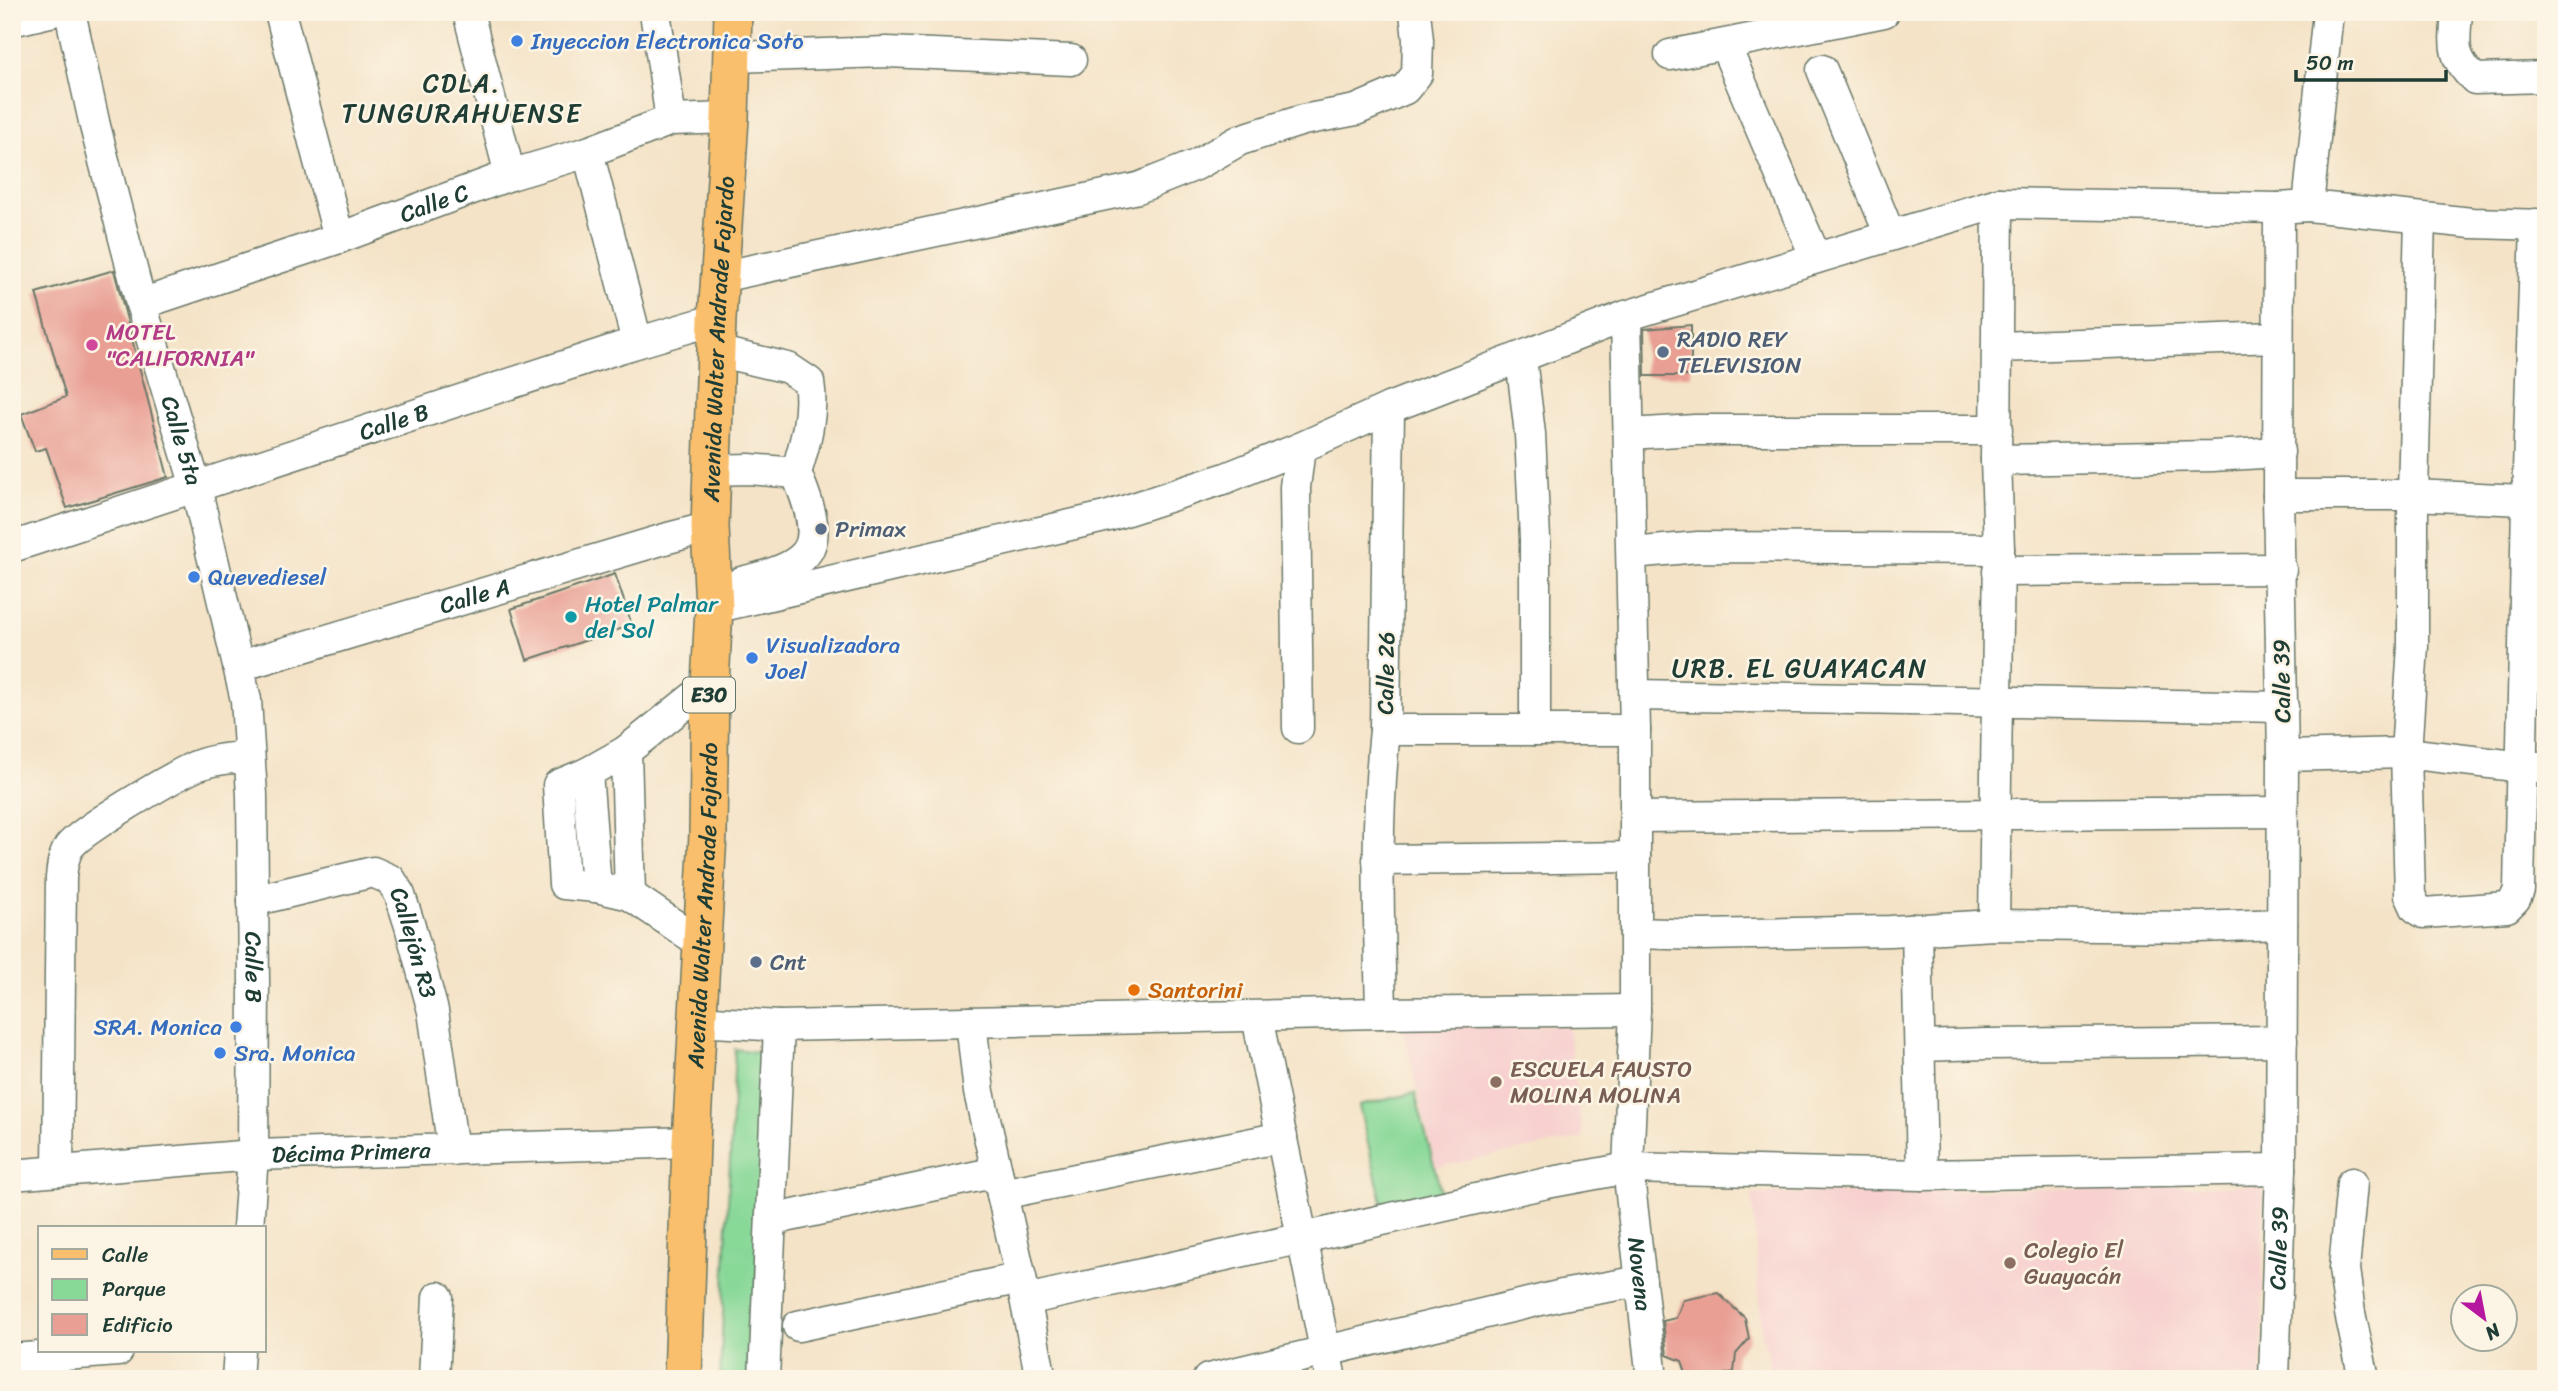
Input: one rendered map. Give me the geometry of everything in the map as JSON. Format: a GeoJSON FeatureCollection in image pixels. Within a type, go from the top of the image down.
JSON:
{"type":"FeatureCollection","features":[{"type":"Feature","properties":{"kind":"main road","name":"Avenida Walter Andrade Fajardo"},"geometry":{"type":"LineString","coordinates":[[682,1379],[691,1142],[708,834],[713,598],[710,527],[716,335],[730,118],[733,12]]}},
{"type":"Feature","properties":{"kind":"street"},"geometry":{"type":"LineString","coordinates":[[12,21],[50,12]]}},
{"type":"Feature","properties":{"kind":"street","name":"Calle 5ta"},"geometry":{"type":"LineString","coordinates":[[70,12],[95,125],[141,304],[196,487],[240,666]]}},
{"type":"Feature","properties":{"kind":"street"},"geometry":{"type":"LineString","coordinates":[[280,12],[340,238]]}},
{"type":"Feature","properties":{"kind":"street"},"geometry":{"type":"LineString","coordinates":[[468,12],[510,175]]}},
{"type":"Feature","properties":{"kind":"street"},"geometry":{"type":"LineString","coordinates":[[655,12],[671,120]]}},
{"type":"Feature","properties":{"kind":"street"},"geometry":{"type":"LineString","coordinates":[[720,276],[1138,188],[1196,166],[1240,140],[1303,120],[1356,110],[1405,89],[1417,74],[1418,29],[1415,12]]}},
{"type":"Feature","properties":{"kind":"street"},"geometry":{"type":"LineString","coordinates":[[1671,55],[1724,45],[1792,22],[1884,12]]}},
{"type":"Feature","properties":{"kind":"street","name":"Calle 39"},"geometry":{"type":"LineString","coordinates":[[2274,1379],[2281,1169],[2283,756],[2277,337],[2293,207],[2328,12]]}},
{"type":"Feature","properties":{"kind":"street"},"geometry":{"type":"LineString","coordinates":[[2457,12],[2455,48],[2461,67],[2474,79],[2546,77]]}},
{"type":"Feature","properties":{"kind":"street"},"geometry":{"type":"LineString","coordinates":[[1724,45],[1816,258]]}},
{"type":"Feature","properties":{"kind":"street"},"geometry":{"type":"LineString","coordinates":[[732,57],[887,52],[1071,60]]}},
{"type":"Feature","properties":{"kind":"street"},"geometry":{"type":"LineString","coordinates":[[1822,70],[1890,236]]}},
{"type":"Feature","properties":{"kind":"street","name":"Calle C"},"geometry":{"type":"LineString","coordinates":[[141,304],[340,238],[510,175],[588,152],[671,120],[730,118]]}},
{"type":"Feature","properties":{"kind":"street"},"geometry":{"type":"LineString","coordinates":[[588,152],[637,342]]}},
{"type":"Feature","properties":{"kind":"street"},"geometry":{"type":"LineString","coordinates":[[1993,925],[1998,560],[1998,203]]}},
{"type":"Feature","properties":{"kind":"street"},"geometry":{"type":"LineString","coordinates":[[713,598],[1109,516],[1226,478],[1389,408],[1626,316],[1998,203],[2293,207],[2420,218],[2472,223],[2541,225],[2535,767],[2519,890],[2515,900],[2507,907],[2424,913],[2416,908],[2410,895],[2406,753],[2413,646],[2413,495],[2420,218]]}},
{"type":"Feature","properties":{"kind":"street","name":"Novena"},"geometry":{"type":"LineString","coordinates":[[1626,316],[1635,695],[1635,1010],[1628,1168],[1652,1379]]}},
{"type":"Feature","properties":{"kind":"street"},"geometry":{"type":"LineString","coordinates":[[713,598],[804,558],[814,524],[810,506],[796,473],[809,420],[812,398],[810,382],[788,368],[716,335]]}},
{"type":"Feature","properties":{"kind":"street","name":"Calle B"},"geometry":{"type":"LineString","coordinates":[[12,547],[637,342],[716,335]]}},
{"type":"Feature","properties":{"kind":"street"},"geometry":{"type":"LineString","coordinates":[[1997,348],[2277,337]]}},
{"type":"Feature","properties":{"kind":"street"},"geometry":{"type":"LineString","coordinates":[[1521,358],[1530,434],[1535,539],[1535,730]]}},
{"type":"Feature","properties":{"kind":"street","name":"Calle 26"},"geometry":{"type":"LineString","coordinates":[[1389,408],[1385,730],[1635,730]]}},
{"type":"Feature","properties":{"kind":"street"},"geometry":{"type":"LineString","coordinates":[[1629,434],[1695,429],[1997,430]]}},
{"type":"Feature","properties":{"kind":"street"},"geometry":{"type":"LineString","coordinates":[[1298,728],[1295,487],[1300,448]]}},
{"type":"Feature","properties":{"kind":"street"},"geometry":{"type":"LineString","coordinates":[[1996,460],[2212,456],[2279,452]]}},
{"type":"Feature","properties":{"kind":"street"},"geometry":{"type":"LineString","coordinates":[[712,470],[749,469],[796,473]]}},
{"type":"Feature","properties":{"kind":"street"},"geometry":{"type":"LineString","coordinates":[[2278,495],[2413,495],[2537,501]]}},
{"type":"Feature","properties":{"kind":"street","name":"Calle A"},"geometry":{"type":"LineString","coordinates":[[240,666],[710,527]]}},
{"type":"Feature","properties":{"kind":"street"},"geometry":{"type":"LineString","coordinates":[[1632,553],[1698,547],[2281,569]]}},
{"type":"Feature","properties":{"kind":"street","name":"Calle B"},"geometry":{"type":"LineString","coordinates":[[240,666],[246,700],[250,757],[253,901],[253,1155],[248,1226]]}},
{"type":"Feature","properties":{"kind":"street"},"geometry":{"type":"LineString","coordinates":[[701,943],[630,895],[596,887],[587,773],[626,751],[710,684]]}},
{"type":"Feature","properties":{"kind":"street"},"geometry":{"type":"LineString","coordinates":[[1635,695],[2283,707]]}},
{"type":"Feature","properties":{"kind":"street"},"geometry":{"type":"LineString","coordinates":[[1381,1013],[1378,860],[1380,782],[1385,730]]}},
{"type":"Feature","properties":{"kind":"street"},"geometry":{"type":"LineString","coordinates":[[626,751],[630,895]]}},
{"type":"Feature","properties":{"kind":"street"},"geometry":{"type":"LineString","coordinates":[[2283,756],[2406,753],[2535,767]]}},
{"type":"Feature","properties":{"kind":"street"},"geometry":{"type":"LineString","coordinates":[[58,1171],[61,878],[65,856],[74,841],[130,804],[198,765],[226,758],[250,757]]}},
{"type":"Feature","properties":{"kind":"street"},"geometry":{"type":"LineString","coordinates":[[1635,817],[2282,812]]}},
{"type":"Feature","properties":{"kind":"street"},"geometry":{"type":"LineString","coordinates":[[1378,860],[1635,857]]}},
{"type":"Feature","properties":{"kind":"street","name":"Callejón R3"},"geometry":{"type":"LineString","coordinates":[[253,901],[373,872],[391,880],[400,895],[410,926],[433,1011],[453,1150]]}},
{"type":"Feature","properties":{"kind":"street"},"geometry":{"type":"LineString","coordinates":[[1635,933],[1702,935],[1890,931],[1993,925],[2282,925]]}},
{"type":"Feature","properties":{"kind":"street"},"geometry":{"type":"LineString","coordinates":[[1917,928],[1922,1175]]}},
{"type":"Feature","properties":{"kind":"street"},"geometry":{"type":"LineString","coordinates":[[697,1021],[779,1026],[1635,1010]]}},
{"type":"Feature","properties":{"kind":"street"},"geometry":{"type":"LineString","coordinates":[[1257,1017],[1329,1366]]}},
{"type":"Feature","properties":{"kind":"street"},"geometry":{"type":"LineString","coordinates":[[971,1022],[979,1092],[1041,1379]]}},
{"type":"Feature","properties":{"kind":"street"},"geometry":{"type":"LineString","coordinates":[[764,1379],[779,1026]]}},
{"type":"Feature","properties":{"kind":"street"},"geometry":{"type":"LineString","coordinates":[[1920,1046],[2282,1041]]}},
{"type":"Feature","properties":{"kind":"street"},"geometry":{"type":"LineString","coordinates":[[771,1220],[1282,1137]]}},
{"type":"Feature","properties":{"kind":"street","name":"Décima Primera"},"geometry":{"type":"LineString","coordinates":[[12,1175],[253,1155],[691,1142]]}},
{"type":"Feature","properties":{"kind":"street"},"geometry":{"type":"LineString","coordinates":[[798,1326],[1023,1289],[1301,1238],[1547,1183],[1628,1168],[1922,1175],[2281,1169]]}},
{"type":"Feature","properties":{"kind":"street"},"geometry":{"type":"LineString","coordinates":[[2351,1183],[2344,1269],[2364,1379]]}},
{"type":"Feature","properties":{"kind":"street"},"geometry":{"type":"LineString","coordinates":[[1208,1379],[1329,1366],[1562,1295],[1641,1281]]}},
{"type":"Feature","properties":{"kind":"street"},"geometry":{"type":"LineString","coordinates":[[434,1379],[438,1297]]}},
{"type":"Feature","properties":{"kind":"street"},"geometry":{"type":"LineString","coordinates":[[12,1359],[105,1352]]}},
{"type":"Feature","properties":{"kind":"street"},"geometry":{"type":"LineString","coordinates":[[237,1379],[239,1352]]}},
{"type":"Feature","properties":{"kind":"shaded area","name":"ESCUELA FAUSTO MOLINA MOLINA"},"geometry":{"type":"Polygon","coordinates":[[[1568,1025],[1583,1138],[1436,1167],[1402,1026],[1568,1025]]]}},
{"type":"Feature","properties":{"kind":"shaded area","name":"Colegio El Guayacán"},"geometry":{"type":"Polygon","coordinates":[[[2263,1185],[2262,1379],[1772,1379],[1762,1332],[1752,1194],[2263,1185]]]}},
{"type":"Feature","properties":{"kind":"green space"},"geometry":{"type":"Polygon","coordinates":[[[735,1049],[765,1053],[753,1379],[720,1379],[735,1049]]]}},
{"type":"Feature","properties":{"kind":"green space"},"geometry":{"type":"Polygon","coordinates":[[[1415,1093],[1441,1192],[1383,1206],[1359,1106],[1415,1093]]]}},
{"type":"Feature","properties":{"kind":"building","name":"MOTEL \"CALIFORNIA\""},"geometry":{"type":"Polygon","coordinates":[[[114,270],[168,477],[67,508],[46,448],[35,451],[21,414],[66,397],[36,293],[114,270]]]}},
{"type":"Feature","properties":{"kind":"building","name":"RADIO REY TELEVISION"},"geometry":{"type":"Polygon","coordinates":[[[1691,325],[1691,376],[1645,376],[1644,329],[1691,325]]]}},
{"type":"Feature","properties":{"kind":"building","name":"Hotel Palmar del Sol"},"geometry":{"type":"Polygon","coordinates":[[[615,574],[632,625],[527,660],[511,609],[615,574]]]}},
{"type":"Feature","properties":{"kind":"building"},"geometry":{"type":"Polygon","coordinates":[[[1718,1293],[1745,1318],[1749,1339],[1736,1354],[1734,1372],[1707,1379],[1688,1379],[1682,1361],[1667,1355],[1663,1321],[1676,1318],[1683,1300],[1718,1293]]]}},
{"type":"Feature","properties":{"kind":"place","name":"Inyeccion Electronica Soto"},"geometry":{"type":"Point","coordinates":[517,41]}},
{"type":"Feature","properties":{"kind":"place","name":"MOTEL \"CALIFORNIA\""},"geometry":{"type":"Point","coordinates":[92,345]}},
{"type":"Feature","properties":{"kind":"place","name":"RADIO REY TELEVISION"},"geometry":{"type":"Point","coordinates":[1663,352]}},
{"type":"Feature","properties":{"kind":"place","name":"Primax"},"geometry":{"type":"Point","coordinates":[821,529]}},
{"type":"Feature","properties":{"kind":"place","name":"Quevediesel"},"geometry":{"type":"Point","coordinates":[194,577]}},
{"type":"Feature","properties":{"kind":"place","name":"Hotel Palmar del Sol"},"geometry":{"type":"Point","coordinates":[571,617]}},
{"type":"Feature","properties":{"kind":"place","name":"Visualizadora Joel"},"geometry":{"type":"Point","coordinates":[752,658]}},
{"type":"Feature","properties":{"kind":"place","name":"Cnt"},"geometry":{"type":"Point","coordinates":[756,962]}},
{"type":"Feature","properties":{"kind":"place","name":"Santorini"},"geometry":{"type":"Point","coordinates":[1134,990]}},
{"type":"Feature","properties":{"kind":"place","name":"SRA. Monica"},"geometry":{"type":"Point","coordinates":[236,1027]}},
{"type":"Feature","properties":{"kind":"place","name":"Sra. Monica"},"geometry":{"type":"Point","coordinates":[220,1053]}},
{"type":"Feature","properties":{"kind":"place","name":"ESCUELA FAUSTO MOLINA MOLINA"},"geometry":{"type":"Point","coordinates":[1496,1082]}},
{"type":"Feature","properties":{"kind":"place","name":"Colegio El Guayacán"},"geometry":{"type":"Point","coordinates":[2010,1263]}},
{"type":"Feature","properties":{"kind":"district","name":"CDLA. TUNGURAHUENSE"},"geometry":{"type":"Point","coordinates":[462,98]}},
{"type":"Feature","properties":{"kind":"district","name":"URB. EL GUAYACAN"},"geometry":{"type":"Point","coordinates":[1800,668]}}]}
